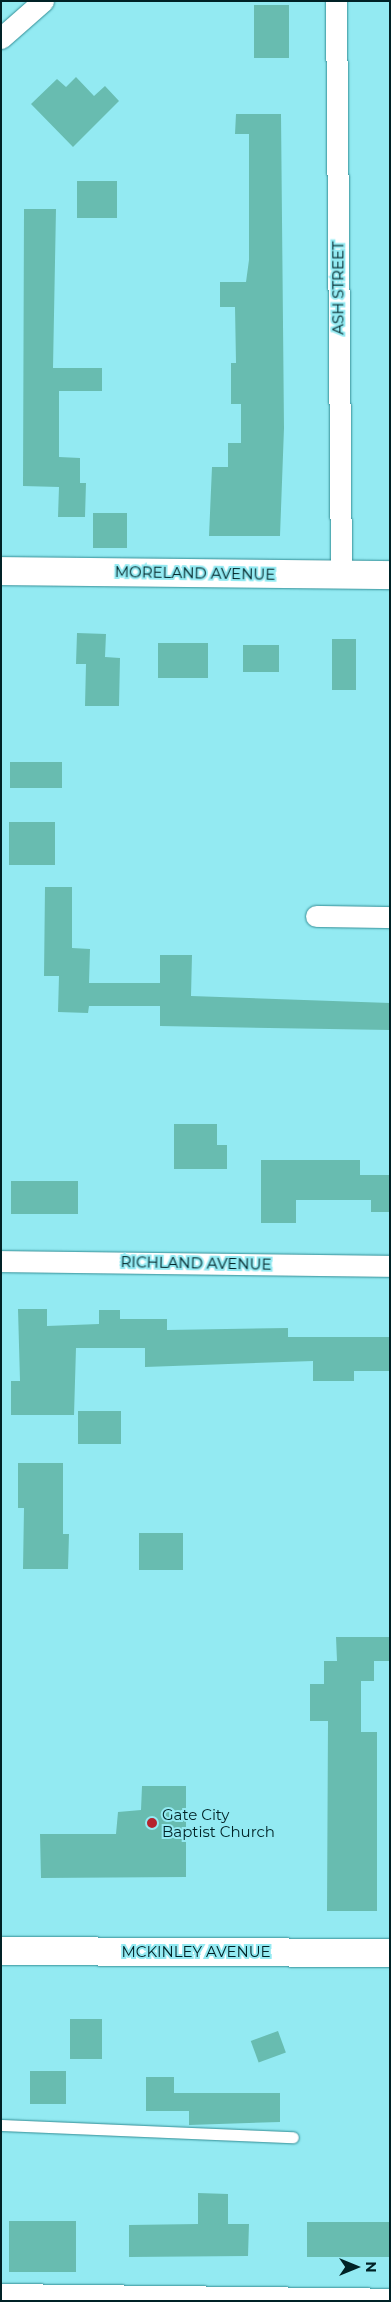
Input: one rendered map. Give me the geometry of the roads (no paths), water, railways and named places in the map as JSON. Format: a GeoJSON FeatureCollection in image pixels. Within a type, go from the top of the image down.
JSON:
{"type":"FeatureCollection","features":[{"type":"Feature","properties":{"kind":"street"},"geometry":{"type":"LineString","coordinates":[[1,38],[43,1]]}},
{"type":"Feature","properties":{"kind":"street","name":"ASH STREET"},"geometry":{"type":"LineString","coordinates":[[336,1],[341,575]]}},
{"type":"Feature","properties":{"kind":"street","name":"MORELAND AVENUE"},"geometry":{"type":"LineString","coordinates":[[1,571],[390,575]]}},
{"type":"Feature","properties":{"kind":"street"},"geometry":{"type":"LineString","coordinates":[[316,916],[390,917]]}},
{"type":"Feature","properties":{"kind":"street","name":"RICHLAND AVENUE"},"geometry":{"type":"LineString","coordinates":[[1,1261],[390,1266]]}},
{"type":"Feature","properties":{"kind":"street","name":"MCKINLEY AVENUE"},"geometry":{"type":"LineString","coordinates":[[1,1951],[390,1952]]}},
{"type":"Feature","properties":{"kind":"street"},"geometry":{"type":"LineString","coordinates":[[1,2294],[390,2299]]}},
{"type":"Feature","properties":{"kind":"lane"},"geometry":{"type":"LineString","coordinates":[[1,2125],[293,2137]]}},
{"type":"Feature","properties":{"kind":"place","name":"Gate City Baptist Church"},"geometry":{"type":"Point","coordinates":[152,1823]}}]}
